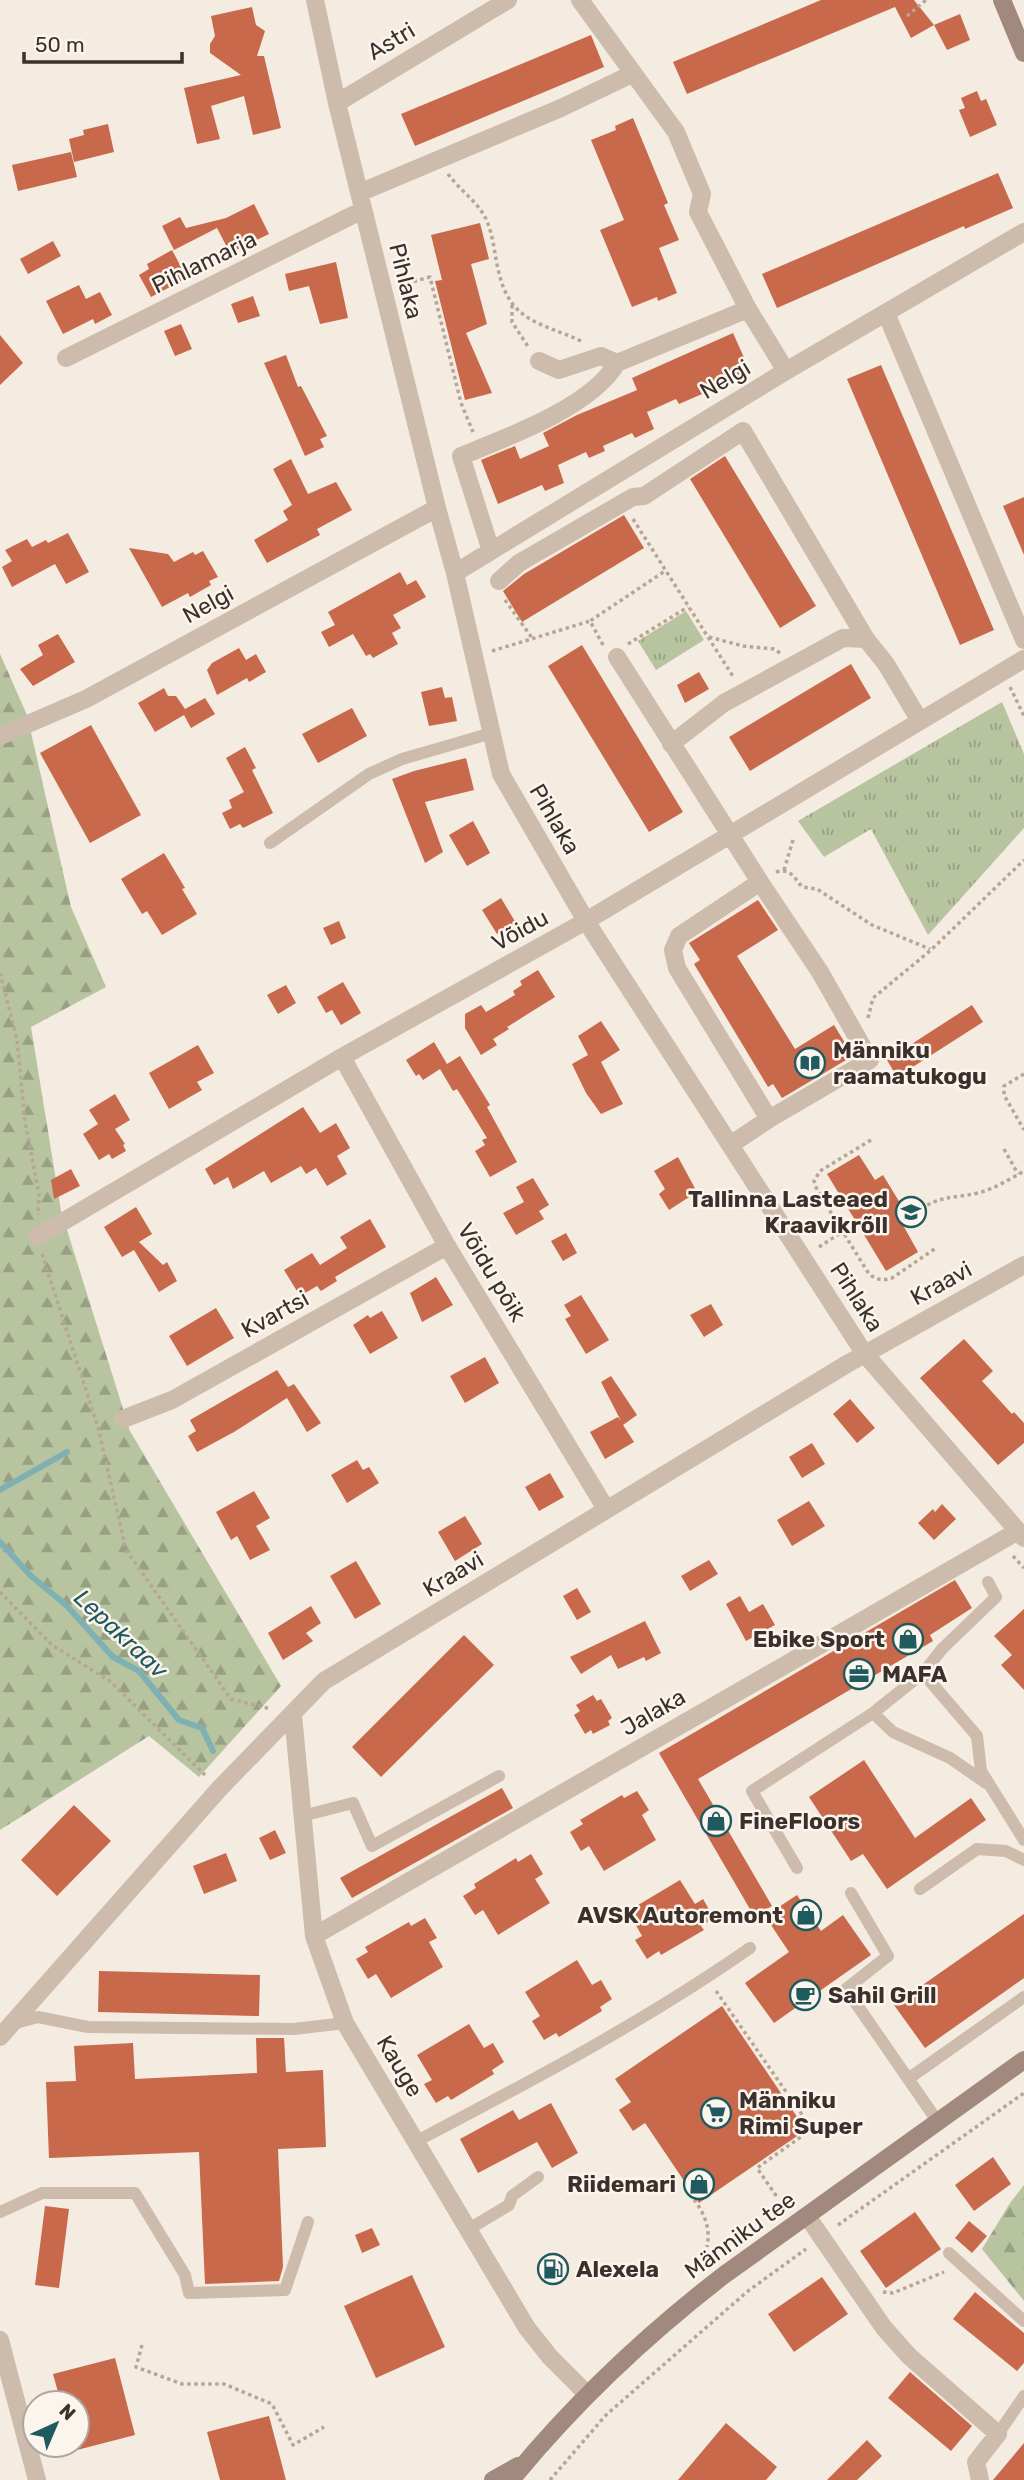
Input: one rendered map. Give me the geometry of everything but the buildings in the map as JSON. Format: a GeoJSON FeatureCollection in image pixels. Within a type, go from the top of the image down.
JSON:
{"type":"FeatureCollection","features":[{"type":"Feature","properties":{"kind":"street","name":"Pihlaka"},"geometry":{"type":"LineString","coordinates":[[314,0],[361,202],[455,573],[501,774],[586,921],[864,1353],[1021,1535]]}},
{"type":"Feature","properties":{"kind":"street","name":"Astri"},"geometry":{"type":"LineString","coordinates":[[337,103],[508,0]]}},
{"type":"Feature","properties":{"kind":"street"},"geometry":{"type":"LineString","coordinates":[[580,0],[676,132],[702,194],[698,212],[748,309],[786,371]]}},
{"type":"Feature","properties":{"kind":"street"},"geometry":{"type":"LineString","coordinates":[[1002,0],[1024,53]]}},
{"type":"Feature","properties":{"kind":"street","name":"Pihlamarja"},"geometry":{"type":"LineString","coordinates":[[66,358],[438,160],[561,108],[632,74]]}},
{"type":"Feature","properties":{"kind":"street","name":"Nelgi"},"geometry":{"type":"LineString","coordinates":[[455,573],[786,371],[1024,232]]}},
{"type":"Feature","properties":{"kind":"street"},"geometry":{"type":"LineString","coordinates":[[539,361],[559,370],[609,360],[748,309]]}},
{"type":"Feature","properties":{"kind":"street"},"geometry":{"type":"LineString","coordinates":[[886,313],[1024,640]]}},
{"type":"Feature","properties":{"kind":"street"},"geometry":{"type":"LineString","coordinates":[[491,551],[461,456],[528,429],[574,401],[607,379],[609,360]]}},
{"type":"Feature","properties":{"kind":"street"},"geometry":{"type":"LineString","coordinates":[[499,581],[519,563],[623,502],[644,496],[743,431],[866,639],[886,664],[920,721]]}},
{"type":"Feature","properties":{"kind":"street","name":"Nelgi"},"geometry":{"type":"LineString","coordinates":[[0,736],[86,699],[437,508]]}},
{"type":"Feature","properties":{"kind":"street"},"geometry":{"type":"LineString","coordinates":[[671,744],[724,703],[843,638],[866,639]]}},
{"type":"Feature","properties":{"kind":"street"},"geometry":{"type":"LineString","coordinates":[[617,657],[729,836],[820,972],[870,1060],[730,1145]]}},
{"type":"Feature","properties":{"kind":"street","name":"Võidu"},"geometry":{"type":"LineString","coordinates":[[37,1237],[342,1058],[586,921],[1024,659]]}},
{"type":"Feature","properties":{"kind":"street"},"geometry":{"type":"LineString","coordinates":[[760,882],[679,936],[673,950],[677,968],[769,1119]]}},
{"type":"Feature","properties":{"kind":"street","name":"Võidu põik"},"geometry":{"type":"LineString","coordinates":[[342,1058],[447,1246],[606,1509]]}},
{"type":"Feature","properties":{"kind":"street","name":"Kvartsi"},"geometry":{"type":"LineString","coordinates":[[123,1419],[172,1400],[447,1246]]}},
{"type":"Feature","properties":{"kind":"street","name":"Kraavi"},"geometry":{"type":"LineString","coordinates":[[5,2031],[220,1788],[324,1681],[864,1353],[1024,1265]]}},
{"type":"Feature","properties":{"kind":"street","name":"Jalaka"},"geometry":{"type":"LineString","coordinates":[[314,1936],[1021,1535]]}},
{"type":"Feature","properties":{"kind":"street","name":"Kauge"},"geometry":{"type":"LineString","coordinates":[[293,1715],[314,1936],[345,2023],[527,2328],[550,2357],[587,2393]]}},
{"type":"Feature","properties":{"kind":"street","name":"Männiku tee"},"geometry":{"type":"LineString","coordinates":[[511,2480],[587,2393],[682,2308],[1024,2060]]}},
{"type":"Feature","properties":{"kind":"street"},"geometry":{"type":"LineString","coordinates":[[807,2216],[884,2328],[909,2356],[998,2434],[976,2462],[980,2480]]}},
{"type":"Feature","properties":{"kind":"street"},"geometry":{"type":"LineString","coordinates":[[0,2340],[37,2480]]}},
{"type":"Feature","properties":{"kind":"street"},"geometry":{"type":"LineString","coordinates":[[493,2480],[527,2461]]}},
{"type":"Feature","properties":{"kind":"lane"},"geometry":{"type":"LineString","coordinates":[[270,843],[369,774],[402,759],[492,733]]}},
{"type":"Feature","properties":{"kind":"lane"},"geometry":{"type":"LineString","coordinates":[[797,1868],[752,1791],[873,1713],[923,1672],[942,1649],[996,1597],[988,1582]]}},
{"type":"Feature","properties":{"kind":"lane"},"geometry":{"type":"LineString","coordinates":[[923,1672],[977,1735],[981,1771],[1024,1840]]}},
{"type":"Feature","properties":{"kind":"lane"},"geometry":{"type":"LineString","coordinates":[[873,1713],[893,1732],[950,1758],[990,1785]]}},
{"type":"Feature","properties":{"kind":"lane"},"geometry":{"type":"LineString","coordinates":[[302,1816],[353,1803],[372,1846],[499,1776]]}},
{"type":"Feature","properties":{"kind":"lane"},"geometry":{"type":"LineString","coordinates":[[920,1889],[977,1849],[1006,1851],[1024,1860]]}},
{"type":"Feature","properties":{"kind":"lane"},"geometry":{"type":"LineString","coordinates":[[851,1893],[888,1956],[846,1989],[938,2122]]}},
{"type":"Feature","properties":{"kind":"lane"},"geometry":{"type":"LineString","coordinates":[[417,2141],[600,2044],[750,1948]]}},
{"type":"Feature","properties":{"kind":"lane"},"geometry":{"type":"LineString","coordinates":[[908,2079],[1024,1997]]}},
{"type":"Feature","properties":{"kind":"lane"},"geometry":{"type":"LineString","coordinates":[[5,2031],[38,2017],[88,2027],[294,2029],[345,2023]]}},
{"type":"Feature","properties":{"kind":"lane"},"geometry":{"type":"LineString","coordinates":[[469,2229],[509,2205],[512,2196],[538,2177]]}},
{"type":"Feature","properties":{"kind":"lane"},"geometry":{"type":"LineString","coordinates":[[0,2212],[42,2193],[135,2193],[185,2275],[189,2293],[285,2290],[308,2222]]}},
{"type":"Feature","properties":{"kind":"lane"},"geometry":{"type":"LineString","coordinates":[[949,2253],[1024,2321]]}},
{"type":"Feature","properties":{"kind":"lane"},"geometry":{"type":"LineString","coordinates":[[998,2434],[1024,2396]]}},
{"type":"Feature","properties":{"kind":"path"},"geometry":{"type":"LineString","coordinates":[[907,16],[926,0]]}},
{"type":"Feature","properties":{"kind":"path"},"geometry":{"type":"LineString","coordinates":[[438,160],[456,185],[483,214],[494,243],[499,275],[512,303],[528,320],[590,346],[609,360]]}},
{"type":"Feature","properties":{"kind":"path"},"geometry":{"type":"LineString","coordinates":[[395,287],[430,277],[461,403],[480,448]]}},
{"type":"Feature","properties":{"kind":"path"},"geometry":{"type":"LineString","coordinates":[[512,303],[512,322],[539,361]]}},
{"type":"Feature","properties":{"kind":"path"},"geometry":{"type":"LineString","coordinates":[[623,502],[743,693]]}},
{"type":"Feature","properties":{"kind":"path"},"geometry":{"type":"LineString","coordinates":[[485,653],[590,621],[665,571]]}},
{"type":"Feature","properties":{"kind":"path"},"geometry":{"type":"LineString","coordinates":[[499,581],[499,591],[531,638]]}},
{"type":"Feature","properties":{"kind":"path"},"geometry":{"type":"LineString","coordinates":[[590,621],[609,656],[617,657],[622,648],[688,607]]}},
{"type":"Feature","properties":{"kind":"path"},"geometry":{"type":"LineString","coordinates":[[707,637],[743,646],[774,649],[797,663]]}},
{"type":"Feature","properties":{"kind":"path"},"geometry":{"type":"LineString","coordinates":[[783,870],[793,840]]}},
{"type":"Feature","properties":{"kind":"path"},"geometry":{"type":"LineString","coordinates":[[861,1045],[873,998],[931,950],[1024,860]]}},
{"type":"Feature","properties":{"kind":"path"},"geometry":{"type":"LineString","coordinates":[[760,882],[777,871],[790,872],[802,887],[817,889],[872,925],[931,950]]}},
{"type":"Feature","properties":{"kind":"path"},"geometry":{"type":"LineString","coordinates":[[0,973],[17,1039],[25,1122],[39,1194],[37,1237],[98,1427],[126,1550],[231,1699],[293,1715]]}},
{"type":"Feature","properties":{"kind":"path"},"geometry":{"type":"LineString","coordinates":[[1024,1074],[1004,1086],[1004,1095],[1024,1130]]}},
{"type":"Feature","properties":{"kind":"path"},"geometry":{"type":"LineString","coordinates":[[871,1140],[820,1171],[814,1181],[817,1190],[869,1274],[876,1279],[892,1278],[936,1248]]}},
{"type":"Feature","properties":{"kind":"path"},"geometry":{"type":"LineString","coordinates":[[1004,1149],[1018,1174]]}},
{"type":"Feature","properties":{"kind":"path"},"geometry":{"type":"LineString","coordinates":[[915,1212],[931,1202],[949,1196],[981,1192],[1024,1171]]}},
{"type":"Feature","properties":{"kind":"path"},"geometry":{"type":"LineString","coordinates":[[802,1256],[843,1231]]}},
{"type":"Feature","properties":{"kind":"path"},"geometry":{"type":"LineString","coordinates":[[0,1592],[52,1645],[111,1682],[220,1788]]}},
{"type":"Feature","properties":{"kind":"path"},"geometry":{"type":"LineString","coordinates":[[707,1978],[812,2129],[757,2168],[777,2197]]}},
{"type":"Feature","properties":{"kind":"path"},"geometry":{"type":"LineString","coordinates":[[550,2480],[606,2415],[748,2291],[1024,2093]]}},
{"type":"Feature","properties":{"kind":"path"},"geometry":{"type":"LineString","coordinates":[[686,2188],[705,2215],[710,2233],[707,2247]]}},
{"type":"Feature","properties":{"kind":"path"},"geometry":{"type":"LineString","coordinates":[[856,2288],[893,2293],[961,2265]]}},
{"type":"Feature","properties":{"kind":"path"},"geometry":{"type":"LineString","coordinates":[[142,2345],[136,2367],[182,2384],[224,2384],[272,2404],[293,2445],[324,2427]]}},
{"type":"Feature","properties":{"kind":"green space"},"geometry":{"type":"Polygon","coordinates":[[[686,611],[704,640],[656,670],[638,641],[686,611]]]}},
{"type":"Feature","properties":{"kind":"green space"},"geometry":{"type":"Polygon","coordinates":[[[0,654],[27,715],[71,907],[106,987],[31,1027],[61,1211],[130,1431],[281,1686],[199,1777],[149,1736],[0,1830],[0,654]]]}},
{"type":"Feature","properties":{"kind":"green space"},"geometry":{"type":"Polygon","coordinates":[[[1002,702],[1024,754],[1024,828],[928,935],[871,829],[824,857],[798,821],[1002,702]]]}},
{"type":"Feature","properties":{"kind":"green space"},"geometry":{"type":"Polygon","coordinates":[[[1024,2185],[1024,2301],[982,2249],[1024,2185]]]}},
{"type":"Feature","properties":{"kind":"waterway"},"geometry":{"type":"LineString","coordinates":[[0,1490],[67,1452]]}},
{"type":"Feature","properties":{"kind":"waterway","name":"Lepakraav"},"geometry":{"type":"LineString","coordinates":[[0,1542],[31,1576],[67,1606],[113,1657],[139,1671],[179,1720],[202,1728],[213,1751]]}},
{"type":"Feature","properties":{"kind":"place","name":"Männiku raamatukogu"},"geometry":{"type":"Point","coordinates":[810,1063]}},
{"type":"Feature","properties":{"kind":"place","name":"Tallinna Lasteaed Kraavikrõll"},"geometry":{"type":"Point","coordinates":[911,1212]}},
{"type":"Feature","properties":{"kind":"place","name":"Ebike Sport"},"geometry":{"type":"Point","coordinates":[908,1639]}},
{"type":"Feature","properties":{"kind":"place","name":"MAFA"},"geometry":{"type":"Point","coordinates":[859,1674]}},
{"type":"Feature","properties":{"kind":"place","name":"FineFloors"},"geometry":{"type":"Point","coordinates":[716,1821]}},
{"type":"Feature","properties":{"kind":"place","name":"AVSK Autoremont"},"geometry":{"type":"Point","coordinates":[806,1915]}},
{"type":"Feature","properties":{"kind":"place","name":"Sahil Grill"},"geometry":{"type":"Point","coordinates":[805,1995]}},
{"type":"Feature","properties":{"kind":"place","name":"Männiku Rimi Super"},"geometry":{"type":"Point","coordinates":[716,2113]}},
{"type":"Feature","properties":{"kind":"place","name":"Riidemari"},"geometry":{"type":"Point","coordinates":[699,2184]}},
{"type":"Feature","properties":{"kind":"place","name":"Alexela"},"geometry":{"type":"Point","coordinates":[553,2269]}}]}
